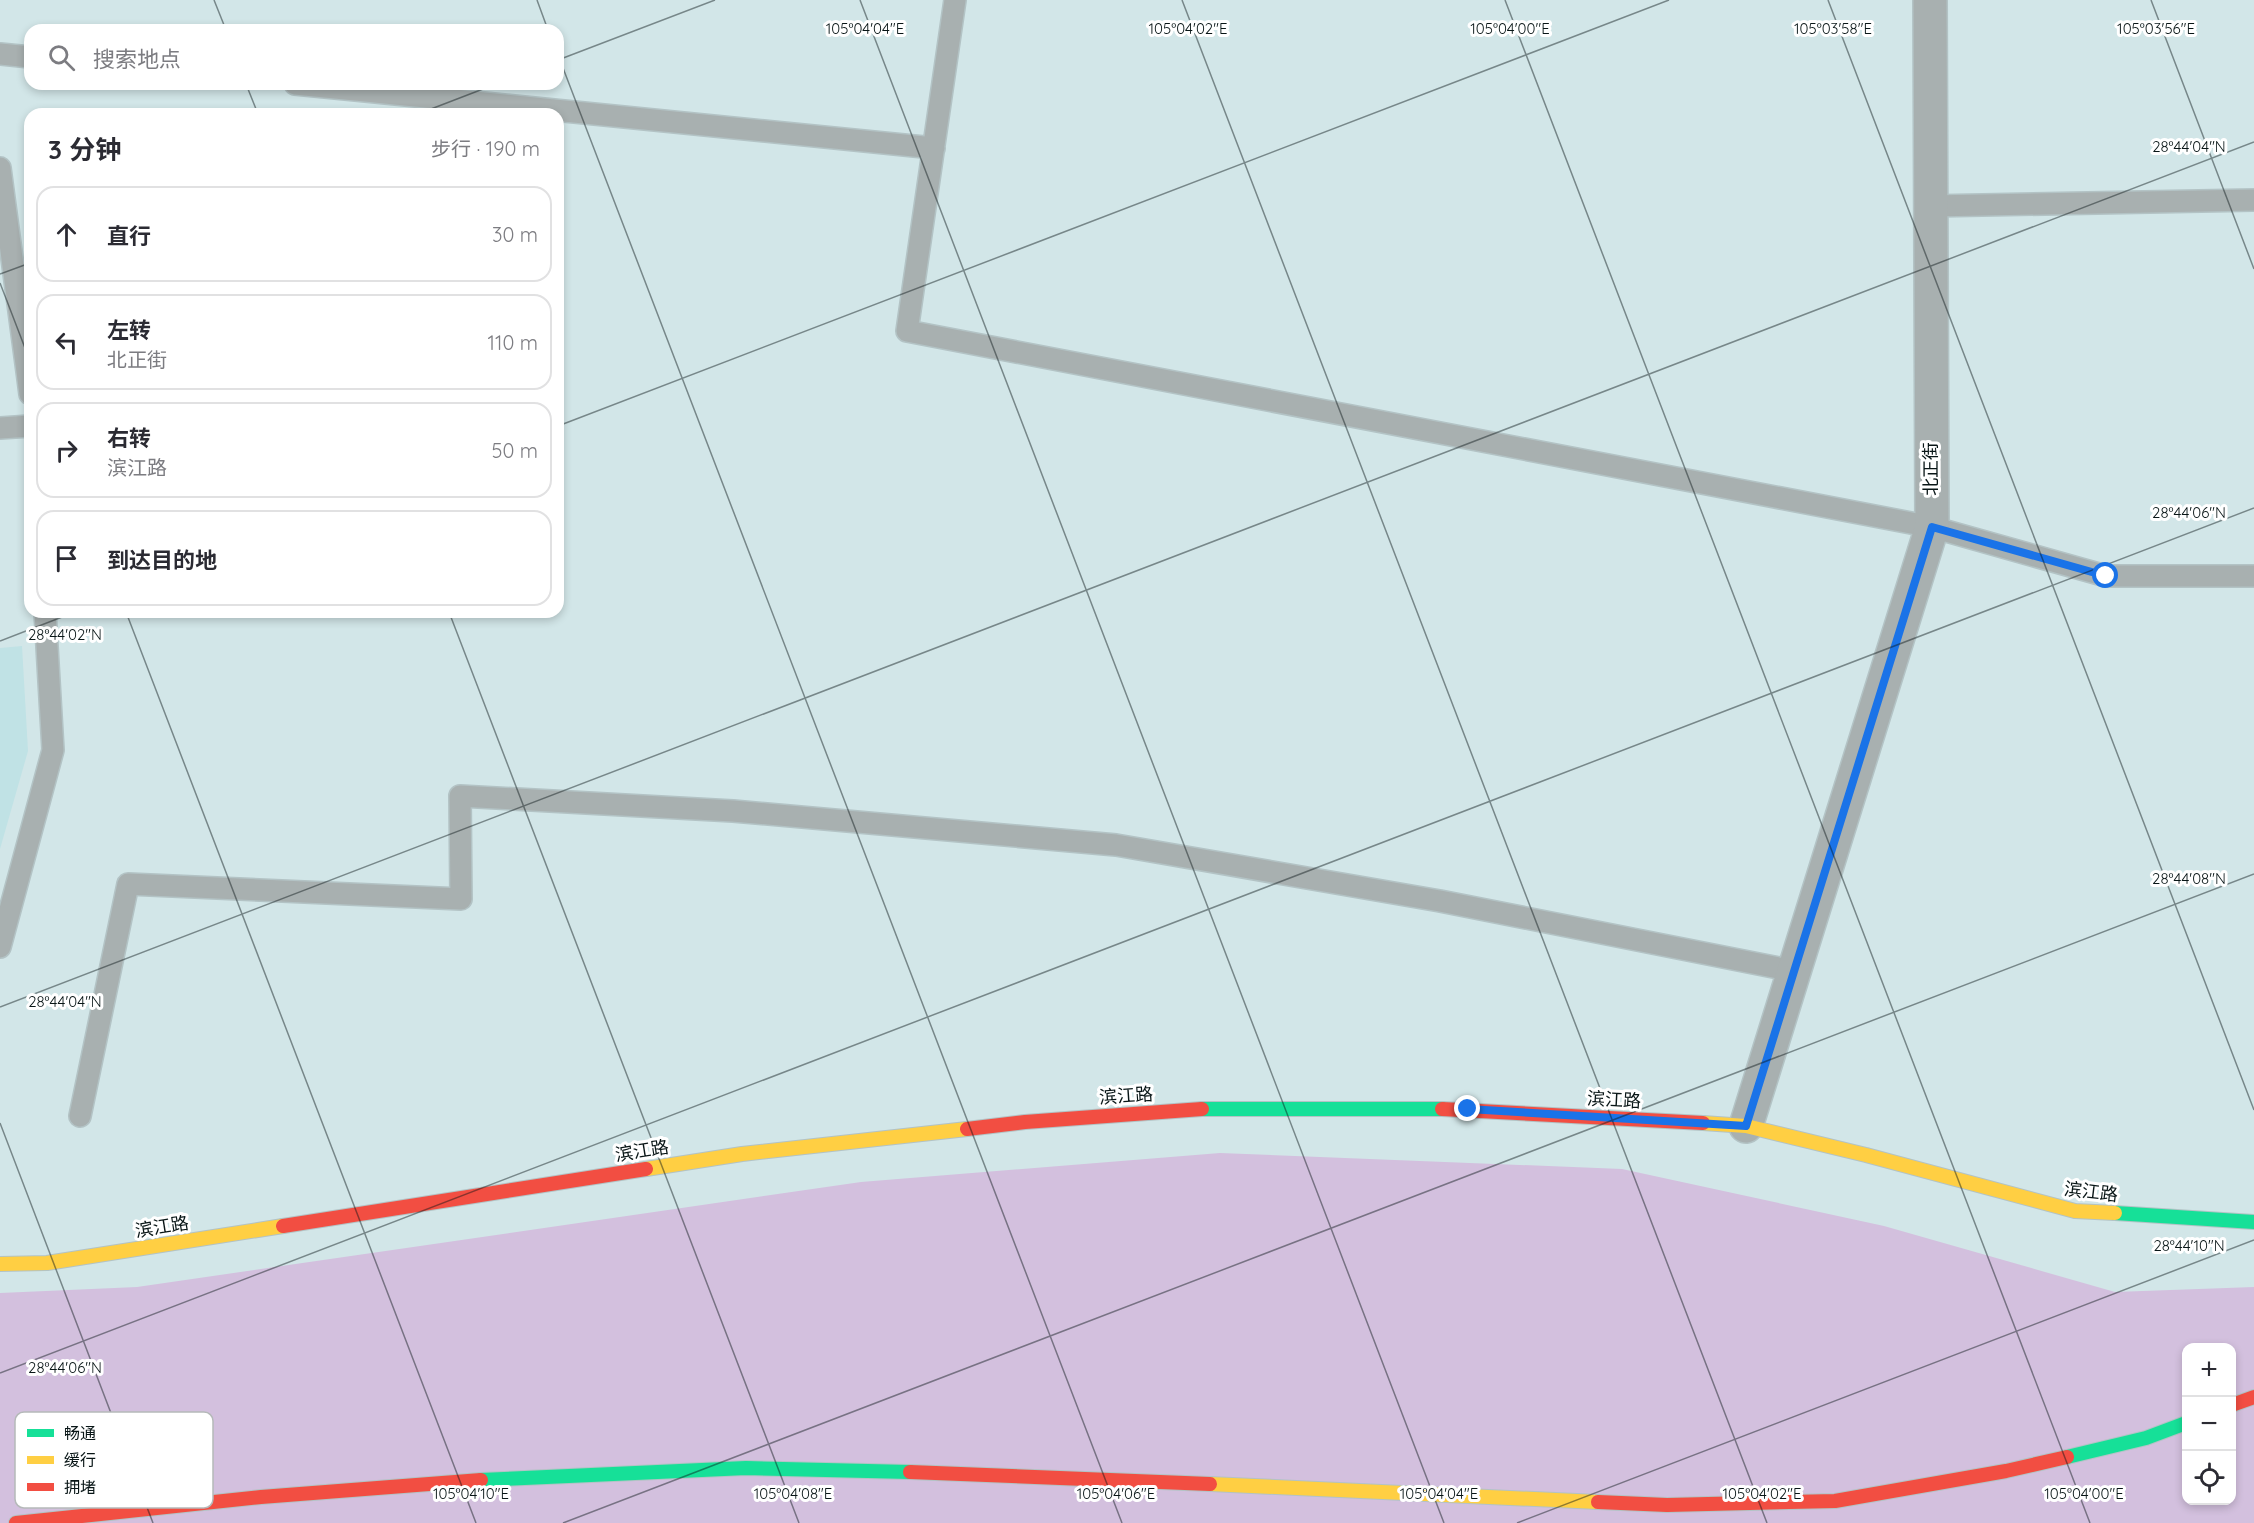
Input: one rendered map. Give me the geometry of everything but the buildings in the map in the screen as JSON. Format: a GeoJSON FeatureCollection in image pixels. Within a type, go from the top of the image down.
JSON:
{"type":"FeatureCollection","features":[{"type":"Feature","properties":{"kind":"street","name":"北正街"},"geometry":{"type":"LineString","coordinates":[[1746,1126],[1932,527],[1930,0]]}},
{"type":"Feature","properties":{"kind":"street","name":"滨江路"},"geometry":{"type":"LineString","coordinates":[[0,1264],[46,1263],[742,1154],[1025,1122],[1220,1108],[1468,1109],[1746,1126],[1866,1155],[2075,1211],[2254,1222]]}},
{"type":"Feature","properties":{"kind":"street"},"geometry":{"type":"LineString","coordinates":[[2236,1404],[2254,1397]]}},
{"type":"Feature","properties":{"kind":"street"},"geometry":{"type":"LineString","coordinates":[[213,1502],[497,1479],[746,1468],[1010,1475],[1667,1505],[1835,1501],[2006,1471],[2146,1438],[2182,1425]]}},
{"type":"Feature","properties":{"kind":"street"},"geometry":{"type":"LineString","coordinates":[[16,1523],[157,1508]]}},
{"type":"Feature","properties":{"kind":"lane"},"geometry":{"type":"LineString","coordinates":[[955,0],[907,331],[1932,527],[2106,576],[2254,576]]}},
{"type":"Feature","properties":{"kind":"lane"},"geometry":{"type":"LineString","coordinates":[[0,54],[24,56]]}},
{"type":"Feature","properties":{"kind":"lane"},"geometry":{"type":"LineString","coordinates":[[355,90],[535,108]]}},
{"type":"Feature","properties":{"kind":"lane"},"geometry":{"type":"LineString","coordinates":[[564,111],[934,148]]}},
{"type":"Feature","properties":{"kind":"lane"},"geometry":{"type":"LineString","coordinates":[[0,168],[24,349]]}},
{"type":"Feature","properties":{"kind":"lane"},"geometry":{"type":"LineString","coordinates":[[1931,206],[2254,200]]}},
{"type":"Feature","properties":{"kind":"lane"},"geometry":{"type":"LineString","coordinates":[[0,428],[24,426]]}},
{"type":"Feature","properties":{"kind":"lane"},"geometry":{"type":"LineString","coordinates":[[0,947],[53,750],[45,618]]}},
{"type":"Feature","properties":{"kind":"lane"},"geometry":{"type":"LineString","coordinates":[[80,1116],[128,884],[461,898],[460,796],[733,811],[1116,845],[1440,901],[1794,971]]}},
{"type":"Feature","properties":{"kind":"shaded area"},"geometry":{"type":"Polygon","coordinates":[[[22,646],[28,751],[0,849],[0,648],[22,646]]]}},
{"type":"Feature","properties":{"kind":"shaded area"},"geometry":{"type":"Polygon","coordinates":[[[1220,1153],[1622,1169],[1884,1226],[2115,1292],[2254,1287],[2254,1523],[0,1523],[0,1293],[137,1287],[861,1182],[1220,1153]]]}},
{"type":"Feature","properties":{"kind":"traffic: fast"},"geometry":{"type":"LineString","coordinates":[[1202,1109],[1442,1109]]}},
{"type":"Feature","properties":{"kind":"traffic: fast"},"geometry":{"type":"LineString","coordinates":[[2115,1213],[2254,1222]]}},
{"type":"Feature","properties":{"kind":"traffic: fast"},"geometry":{"type":"LineString","coordinates":[[2067,1457],[2146,1438],[2182,1424]]}},
{"type":"Feature","properties":{"kind":"traffic: fast"},"geometry":{"type":"LineString","coordinates":[[481,1480],[746,1468],[910,1472]]}},
{"type":"Feature","properties":{"kind":"traffic: slow"},"geometry":{"type":"LineString","coordinates":[[1703,1123],[1746,1126],[1866,1155],[2075,1211],[2115,1213]]}},
{"type":"Feature","properties":{"kind":"traffic: slow"},"geometry":{"type":"LineString","coordinates":[[646,1169],[742,1154],[967,1129]]}},
{"type":"Feature","properties":{"kind":"traffic: slow"},"geometry":{"type":"LineString","coordinates":[[0,1264],[47,1263],[283,1226]]}},
{"type":"Feature","properties":{"kind":"traffic: slow"},"geometry":{"type":"LineString","coordinates":[[1210,1484],[1598,1502]]}},
{"type":"Feature","properties":{"kind":"traffic: jam"},"geometry":{"type":"LineString","coordinates":[[967,1129],[1025,1122],[1202,1109]]}},
{"type":"Feature","properties":{"kind":"traffic: jam"},"geometry":{"type":"LineString","coordinates":[[1442,1109],[1703,1123]]}},
{"type":"Feature","properties":{"kind":"traffic: jam"},"geometry":{"type":"LineString","coordinates":[[283,1226],[646,1169]]}},
{"type":"Feature","properties":{"kind":"traffic: jam"},"geometry":{"type":"LineString","coordinates":[[2236,1404],[2254,1397]]}},
{"type":"Feature","properties":{"kind":"traffic: jam"},"geometry":{"type":"LineString","coordinates":[[1598,1502],[1667,1505],[1835,1501],[2006,1471],[2067,1457]]}},
{"type":"Feature","properties":{"kind":"traffic: jam"},"geometry":{"type":"LineString","coordinates":[[910,1472],[1210,1484]]}},
{"type":"Feature","properties":{"kind":"traffic: jam"},"geometry":{"type":"LineString","coordinates":[[213,1502],[481,1480]]}},
{"type":"Feature","properties":{"kind":"traffic: jam"},"geometry":{"type":"LineString","coordinates":[[16,1523],[157,1508]]}},
{"type":"Feature","properties":{"kind":"route"},"geometry":{"type":"LineString","coordinates":[[1468,1109],[1746,1126],[1932,527],[2106,576]]}}]}
